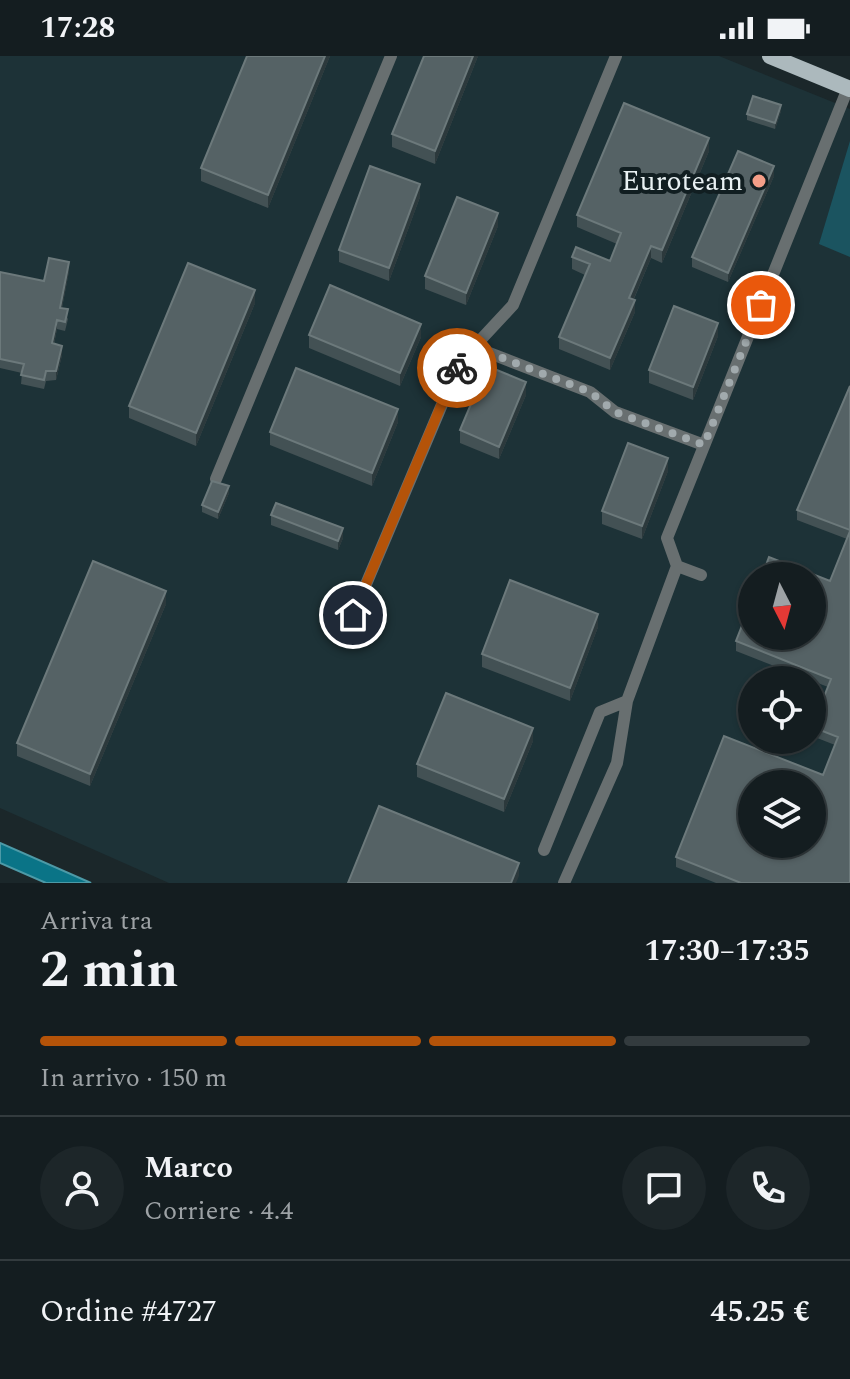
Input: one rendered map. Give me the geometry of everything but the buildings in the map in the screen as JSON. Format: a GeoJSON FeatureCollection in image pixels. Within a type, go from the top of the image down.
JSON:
{"type":"FeatureCollection","features":[{"type":"Feature","properties":{"kind":"main road"},"geometry":{"type":"LineString","coordinates":[[770,56],[849,88]]}},
{"type":"Feature","properties":{"kind":"street"},"geometry":{"type":"LineString","coordinates":[[216,479],[391,56]]}},
{"type":"Feature","properties":{"kind":"street"},"geometry":{"type":"LineString","coordinates":[[353,615],[460,362],[513,305],[616,56]]}},
{"type":"Feature","properties":{"kind":"street"},"geometry":{"type":"LineString","coordinates":[[564,883],[617,763],[627,701],[677,566],[667,538],[849,88]]}},
{"type":"Feature","properties":{"kind":"street"},"geometry":{"type":"LineString","coordinates":[[474,347],[590,392],[615,412],[704,445]]}},
{"type":"Feature","properties":{"kind":"street"},"geometry":{"type":"LineString","coordinates":[[677,566],[701,575]]}},
{"type":"Feature","properties":{"kind":"street"},"geometry":{"type":"LineString","coordinates":[[544,850],[600,712],[627,701]]}},
{"type":"Feature","properties":{"kind":"shaded area"},"geometry":{"type":"Polygon","coordinates":[[[0,56],[719,56],[850,109],[850,883],[169,883],[0,808],[0,56]]]}},
{"type":"Feature","properties":{"kind":"shaded area"},"geometry":{"type":"Polygon","coordinates":[[[850,141],[850,257],[819,244],[850,141]]]}},
{"type":"Feature","properties":{"kind":"shaded area"},"geometry":{"type":"Polygon","coordinates":[[[0,843],[91,883],[46,883],[0,863],[0,843]]]}},
{"type":"Feature","properties":{"kind":"way so far"},"geometry":{"type":"LineString","coordinates":[[457,368],[474,347],[590,392],[615,412],[704,445],[761,305]]}},
{"type":"Feature","properties":{"kind":"place","name":"Euroteam"},"geometry":{"type":"Point","coordinates":[759,181]}},
{"type":"Feature","properties":{"kind":"route"},"geometry":{"type":"LineString","coordinates":[[353,615],[457,368]]}}]}
